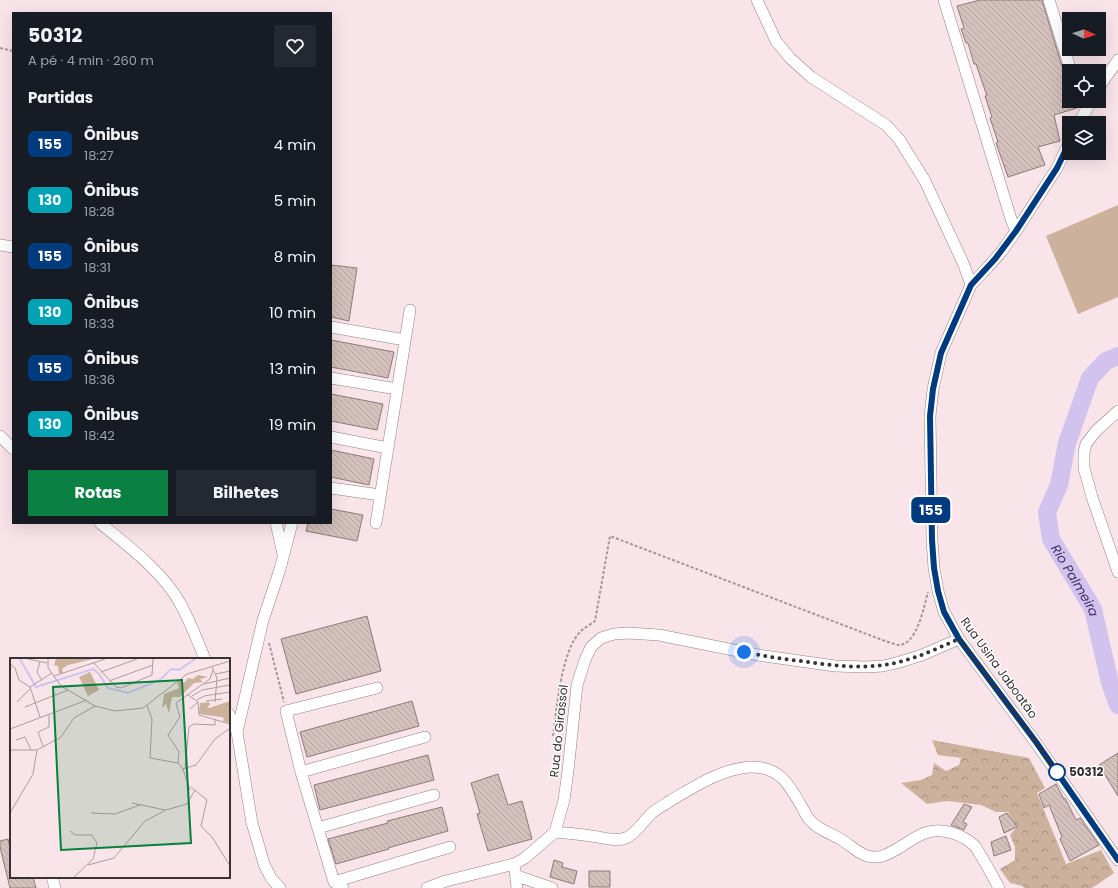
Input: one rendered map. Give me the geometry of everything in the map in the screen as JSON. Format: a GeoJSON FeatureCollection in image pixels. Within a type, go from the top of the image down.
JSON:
{"type":"FeatureCollection","features":[{"type":"Feature","properties":{"kind":"street"},"geometry":{"type":"LineString","coordinates":[[757,0],[776,41],[790,58],[812,77],[886,125],[899,139],[925,180],[964,265],[971,285]]}},
{"type":"Feature","properties":{"kind":"street"},"geometry":{"type":"LineString","coordinates":[[944,0],[1011,219],[1016,231]]}},
{"type":"Feature","properties":{"kind":"street"},"geometry":{"type":"LineString","coordinates":[[1049,0],[1069,64]]}},
{"type":"Feature","properties":{"kind":"street"},"geometry":{"type":"LineString","coordinates":[[1106,78],[1118,60]]}},
{"type":"Feature","properties":{"kind":"street","name":"Rua Usina Jaboatão"},"geometry":{"type":"LineString","coordinates":[[1062,158],[1057,168],[1002,251],[971,285],[941,353],[933,389],[930,416],[932,540],[934,568],[944,612],[959,639],[1036,742],[1118,860]]}},
{"type":"Feature","properties":{"kind":"street"},"geometry":{"type":"LineString","coordinates":[[0,245],[12,247]]}},
{"type":"Feature","properties":{"kind":"street"},"geometry":{"type":"LineString","coordinates":[[376,523],[410,310]]}},
{"type":"Feature","properties":{"kind":"street"},"geometry":{"type":"LineString","coordinates":[[332,327],[405,340]]}},
{"type":"Feature","properties":{"kind":"street"},"geometry":{"type":"LineString","coordinates":[[332,378],[397,389]]}},
{"type":"Feature","properties":{"kind":"street"},"geometry":{"type":"LineString","coordinates":[[1118,411],[1096,431],[1086,444],[1084,453],[1084,468],[1092,497],[1118,572]]}},
{"type":"Feature","properties":{"kind":"street"},"geometry":{"type":"LineString","coordinates":[[0,436],[12,448]]}},
{"type":"Feature","properties":{"kind":"street"},"geometry":{"type":"LineString","coordinates":[[332,437],[388,448]]}},
{"type":"Feature","properties":{"kind":"street"},"geometry":{"type":"LineString","coordinates":[[332,488],[380,495]]}},
{"type":"Feature","properties":{"kind":"street"},"geometry":{"type":"LineString","coordinates":[[101,524],[146,562],[167,584],[179,602],[206,658]]}},
{"type":"Feature","properties":{"kind":"street"},"geometry":{"type":"LineString","coordinates":[[276,524],[283,557]]}},
{"type":"Feature","properties":{"kind":"street"},"geometry":{"type":"LineString","coordinates":[[237,732],[264,620],[292,524]]}},
{"type":"Feature","properties":{"kind":"street","name":"Rua do Girassol"},"geometry":{"type":"LineString","coordinates":[[555,832],[564,800],[577,685],[591,647],[601,638],[614,634],[628,633],[658,635],[758,655],[835,666],[866,667],[883,666],[900,662],[922,655],[959,639]]}},
{"type":"Feature","properties":{"kind":"street"},"geometry":{"type":"LineString","coordinates":[[377,688],[286,711],[318,828],[338,885],[450,847]]}},
{"type":"Feature","properties":{"kind":"street"},"geometry":{"type":"LineString","coordinates":[[230,716],[237,732],[252,823],[264,864],[271,878],[280,888]]}},
{"type":"Feature","properties":{"kind":"street"},"geometry":{"type":"LineString","coordinates":[[302,772],[425,737]]}},
{"type":"Feature","properties":{"kind":"street"},"geometry":{"type":"LineString","coordinates":[[427,888],[446,881],[514,864],[525,858],[555,832],[608,839],[628,837],[636,831],[654,812],[694,787],[719,775],[750,767],[766,769],[777,773],[785,781],[808,819],[817,826],[868,856],[888,854],[925,833],[934,831],[947,831],[961,836],[975,847],[991,871],[998,888]]}},
{"type":"Feature","properties":{"kind":"street"},"geometry":{"type":"LineString","coordinates":[[318,828],[434,795]]}},
{"type":"Feature","properties":{"kind":"street"},"geometry":{"type":"LineString","coordinates":[[514,864],[517,888]]}},
{"type":"Feature","properties":{"kind":"street"},"geometry":{"type":"LineString","coordinates":[[516,876],[552,888]]}},
{"type":"Feature","properties":{"kind":"street"},"geometry":{"type":"LineString","coordinates":[[52,878],[54,888]]}},
{"type":"Feature","properties":{"kind":"path"},"geometry":{"type":"LineString","coordinates":[[0,48],[12,51]]}},
{"type":"Feature","properties":{"kind":"path"},"geometry":{"type":"LineString","coordinates":[[570,753],[553,736],[563,672],[570,648],[582,630],[595,621],[610,536],[878,639],[899,645],[907,642],[915,633],[920,621],[928,591]]}},
{"type":"Feature","properties":{"kind":"path"},"geometry":{"type":"LineString","coordinates":[[269,643],[286,711]]}},
{"type":"Feature","properties":{"kind":"green space"},"geometry":{"type":"Polygon","coordinates":[[[1118,205],[1118,297],[1078,314],[1046,236],[1118,205]]]}},
{"type":"Feature","properties":{"kind":"green space"},"geometry":{"type":"Polygon","coordinates":[[[932,740],[1029,758],[1045,788],[1037,793],[1066,864],[1101,850],[1114,873],[1092,888],[1024,888],[1023,886],[1010,883],[1000,869],[1015,860],[1015,847],[1010,835],[1017,827],[1008,812],[996,812],[981,805],[947,801],[927,804],[901,783],[921,780],[932,775],[934,763],[946,771],[959,765],[961,758],[938,755],[932,740]]]}},
{"type":"Feature","properties":{"kind":"building"},"geometry":{"type":"Polygon","coordinates":[[[980,0],[1042,0],[1062,66],[1062,108],[1077,108],[1054,115],[1060,141],[1038,147],[1045,165],[1008,177],[996,143],[998,142],[990,118],[992,117],[985,96],[987,96],[976,64],[974,64],[968,43],[966,43],[961,29],[964,28],[957,6],[980,0]]]}},
{"type":"Feature","properties":{"kind":"building"},"geometry":{"type":"Polygon","coordinates":[[[332,265],[357,268],[349,321],[332,317],[332,265]]]}},
{"type":"Feature","properties":{"kind":"building"},"geometry":{"type":"Polygon","coordinates":[[[332,340],[394,352],[388,378],[332,367],[332,340]]]}},
{"type":"Feature","properties":{"kind":"building"},"geometry":{"type":"Polygon","coordinates":[[[332,394],[383,404],[377,430],[332,421],[332,394]]]}},
{"type":"Feature","properties":{"kind":"building"},"geometry":{"type":"Polygon","coordinates":[[[332,450],[374,459],[369,485],[332,477],[332,450]]]}},
{"type":"Feature","properties":{"kind":"building"},"geometry":{"type":"Polygon","coordinates":[[[332,509],[363,515],[357,541],[306,531],[308,524],[332,524],[332,509]]]}},
{"type":"Feature","properties":{"kind":"building"},"geometry":{"type":"Polygon","coordinates":[[[367,616],[381,671],[296,694],[281,639],[367,616]]]}},
{"type":"Feature","properties":{"kind":"building"},"geometry":{"type":"Polygon","coordinates":[[[412,701],[419,726],[307,757],[300,732],[412,701]]]}},
{"type":"Feature","properties":{"kind":"building"},"geometry":{"type":"Polygon","coordinates":[[[1118,753],[1118,796],[1099,765],[1118,753]]]}},
{"type":"Feature","properties":{"kind":"building"},"geometry":{"type":"Polygon","coordinates":[[[428,755],[434,780],[320,810],[314,785],[428,755]]]}},
{"type":"Feature","properties":{"kind":"building"},"geometry":{"type":"Polygon","coordinates":[[[498,774],[508,805],[522,801],[532,839],[488,851],[477,814],[480,813],[471,783],[498,774]]]}},
{"type":"Feature","properties":{"kind":"building"},"geometry":{"type":"Polygon","coordinates":[[[1056,784],[1076,820],[1080,818],[1099,845],[1070,861],[1060,839],[1062,837],[1049,805],[1044,808],[1039,794],[1056,784]]]}},
{"type":"Feature","properties":{"kind":"building"},"geometry":{"type":"Polygon","coordinates":[[[964,804],[972,807],[963,822],[967,824],[964,830],[951,825],[964,804]]]}},
{"type":"Feature","properties":{"kind":"building"},"geometry":{"type":"Polygon","coordinates":[[[442,807],[448,831],[336,864],[328,839],[388,823],[387,821],[442,807]]]}},
{"type":"Feature","properties":{"kind":"building"},"geometry":{"type":"Polygon","coordinates":[[[1007,813],[1017,827],[1004,833],[999,817],[1007,813]]]}},
{"type":"Feature","properties":{"kind":"building"},"geometry":{"type":"Polygon","coordinates":[[[1006,836],[1011,850],[994,856],[991,842],[1006,836]]]}},
{"type":"Feature","properties":{"kind":"building"},"geometry":{"type":"Polygon","coordinates":[[[8,839],[10,848],[10,878],[33,878],[36,888],[10,888],[0,847],[0,841],[8,839]]]}},
{"type":"Feature","properties":{"kind":"building"},"geometry":{"type":"Polygon","coordinates":[[[554,860],[563,863],[562,867],[577,871],[574,884],[550,877],[554,860]]]}},
{"type":"Feature","properties":{"kind":"building"},"geometry":{"type":"Polygon","coordinates":[[[589,871],[610,871],[610,887],[589,887],[589,871]]]}},
{"type":"Feature","properties":{"kind":"waterway","name":"Rio Palmeira"},"geometry":{"type":"LineString","coordinates":[[1118,356],[1106,361],[1090,378],[1067,443],[1059,485],[1047,512],[1051,539],[1093,609],[1110,683],[1118,705]]}},
{"type":"Feature","properties":{"kind":"bus line","name":"155"},"geometry":{"type":"LineString","coordinates":[[1062,158],[1057,168],[1002,251],[971,285],[941,353],[933,389],[930,416],[930,480],[934,568],[944,612],[959,639],[1036,742],[1118,860]]}},
{"type":"Feature","properties":{"kind":"place","name":"50312"},"geometry":{"type":"Point","coordinates":[1057,772]}},
{"type":"Feature","properties":{"kind":"route"},"geometry":{"type":"LineString","coordinates":[[744,652],[835,666],[883,666],[922,655],[959,639],[1036,742],[1059,776],[1057,772]]}}]}
